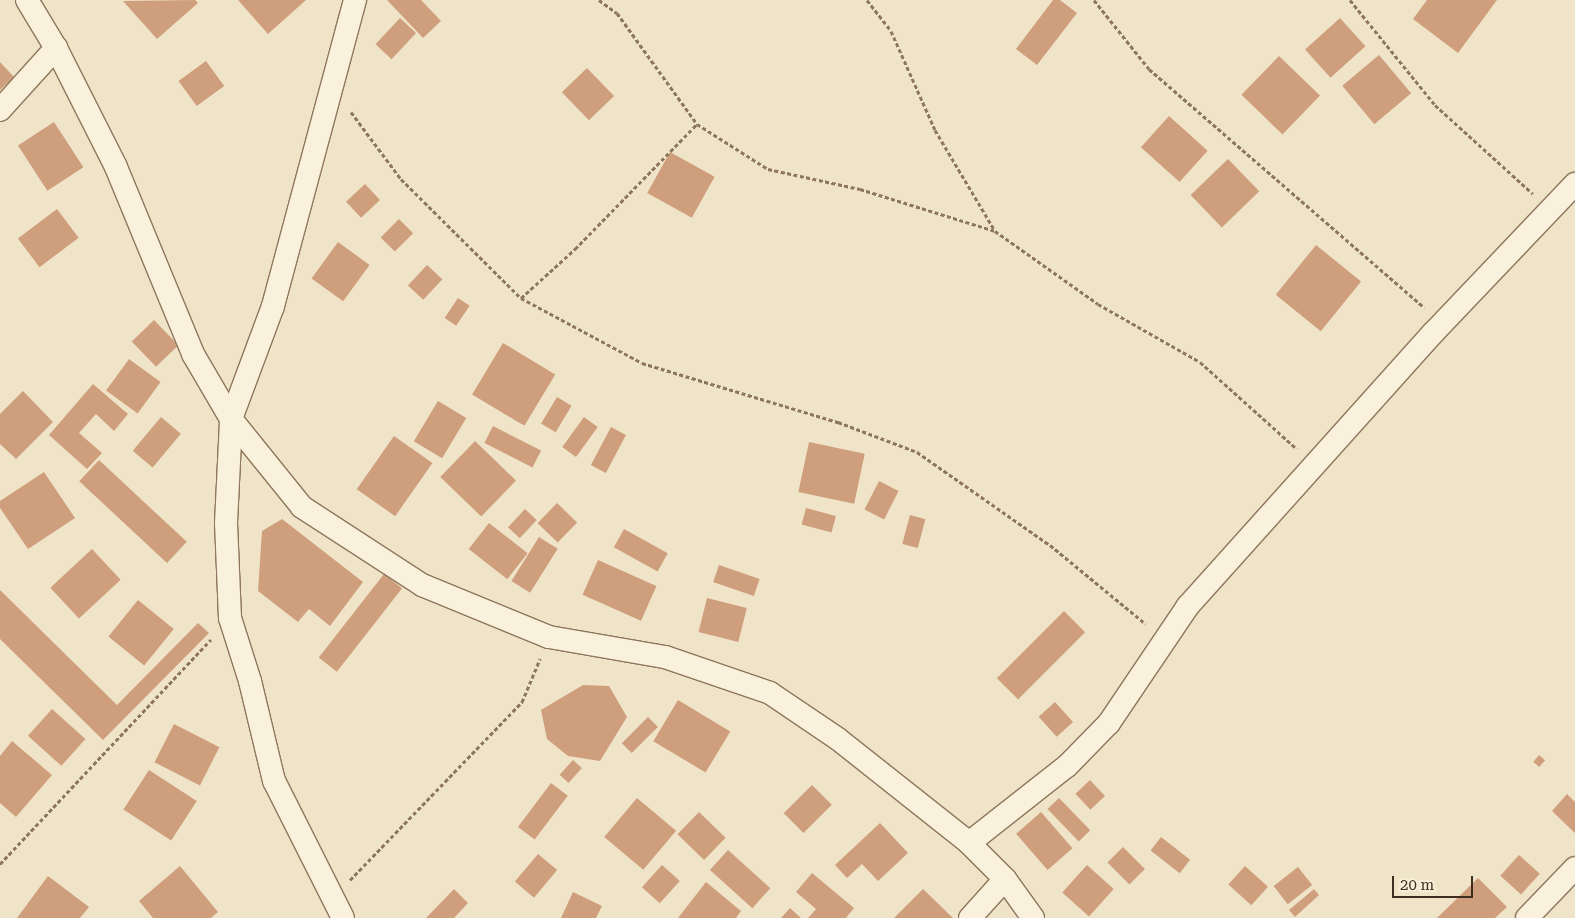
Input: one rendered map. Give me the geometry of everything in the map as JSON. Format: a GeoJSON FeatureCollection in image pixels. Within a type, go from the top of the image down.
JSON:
{"type":"FeatureCollection","features":[{"type":"Feature","properties":{"kind":"street"},"geometry":{"type":"LineString","coordinates":[[27,0],[56,48],[116,168],[193,354],[231,419],[302,507],[422,585],[549,638],[665,657],[770,693],[838,739],[969,843],[1005,879],[1033,918]]}},
{"type":"Feature","properties":{"kind":"street"},"geometry":{"type":"LineString","coordinates":[[343,918],[274,781],[250,681],[230,618],[226,523],[231,419],[273,306],[355,0]]}},
{"type":"Feature","properties":{"kind":"street"},"geometry":{"type":"LineString","coordinates":[[0,110],[56,48]]}},
{"type":"Feature","properties":{"kind":"street"},"geometry":{"type":"LineString","coordinates":[[969,843],[1066,766],[1102,729],[1188,606],[1443,324],[1575,184]]}},
{"type":"Feature","properties":{"kind":"street"},"geometry":{"type":"LineString","coordinates":[[1527,918],[1575,868]]}},
{"type":"Feature","properties":{"kind":"street"},"geometry":{"type":"LineString","coordinates":[[970,918],[1005,879]]}},
{"type":"Feature","properties":{"kind":"path"},"geometry":{"type":"LineString","coordinates":[[599,0],[617,13],[697,124],[768,169],[860,189],[995,231],[1098,304],[1200,362],[1315,465]]}},
{"type":"Feature","properties":{"kind":"path"},"geometry":{"type":"LineString","coordinates":[[867,0],[891,31],[935,130],[995,231]]}},
{"type":"Feature","properties":{"kind":"path"},"geometry":{"type":"LineString","coordinates":[[1094,0],[1149,69],[1443,324]]}},
{"type":"Feature","properties":{"kind":"path"},"geometry":{"type":"LineString","coordinates":[[1350,0],[1435,105],[1551,210]]}},
{"type":"Feature","properties":{"kind":"path"},"geometry":{"type":"LineString","coordinates":[[332,85],[401,180],[521,298],[642,363],[838,422],[917,452],[1050,545],[1165,640]]}},
{"type":"Feature","properties":{"kind":"path"},"geometry":{"type":"LineString","coordinates":[[521,298],[575,249],[697,124]]}},
{"type":"Feature","properties":{"kind":"path"},"geometry":{"type":"LineString","coordinates":[[0,864],[230,618]]}},
{"type":"Feature","properties":{"kind":"path"},"geometry":{"type":"LineString","coordinates":[[333,898],[522,702],[549,638]]}},
{"type":"Feature","properties":{"kind":"building"},"geometry":{"type":"Polygon","coordinates":[[[195,0],[198,3],[157,39],[123,1],[195,0]]]}},
{"type":"Feature","properties":{"kind":"building"},"geometry":{"type":"Polygon","coordinates":[[[238,0],[306,0],[268,34],[238,0]]]}},
{"type":"Feature","properties":{"kind":"building"},"geometry":{"type":"Polygon","coordinates":[[[387,0],[421,0],[441,21],[423,38],[387,0]]]}},
{"type":"Feature","properties":{"kind":"building"},"geometry":{"type":"Polygon","coordinates":[[[1053,0],[1060,0],[1077,13],[1037,65],[1016,49],[1053,0]]]}},
{"type":"Feature","properties":{"kind":"building"},"geometry":{"type":"Polygon","coordinates":[[[1427,0],[1497,0],[1458,53],[1413,19],[1427,0]]]}},
{"type":"Feature","properties":{"kind":"building"},"geometry":{"type":"Polygon","coordinates":[[[400,18],[416,33],[392,59],[375,44],[400,18]]]}},
{"type":"Feature","properties":{"kind":"building"},"geometry":{"type":"Polygon","coordinates":[[[1340,18],[1365,46],[1330,78],[1305,49],[1340,18]]]}},
{"type":"Feature","properties":{"kind":"building"},"geometry":{"type":"Polygon","coordinates":[[[1379,55],[1411,93],[1374,124],[1342,86],[1379,55]]]}},
{"type":"Feature","properties":{"kind":"building"},"geometry":{"type":"Polygon","coordinates":[[[1279,56],[1320,96],[1282,134],[1241,95],[1279,56]]]}},
{"type":"Feature","properties":{"kind":"building"},"geometry":{"type":"Polygon","coordinates":[[[206,61],[224,86],[197,106],[178,81],[206,61]]]}},
{"type":"Feature","properties":{"kind":"building"},"geometry":{"type":"Polygon","coordinates":[[[0,62],[14,77],[0,90],[0,62]]]}},
{"type":"Feature","properties":{"kind":"building"},"geometry":{"type":"Polygon","coordinates":[[[587,68],[614,96],[589,120],[562,92],[587,68]]]}},
{"type":"Feature","properties":{"kind":"building"},"geometry":{"type":"Polygon","coordinates":[[[1169,116],[1208,151],[1180,182],[1141,147],[1169,116]]]}},
{"type":"Feature","properties":{"kind":"building"},"geometry":{"type":"Polygon","coordinates":[[[54,122],[83,167],[47,191],[18,145],[54,122]]]}},
{"type":"Feature","properties":{"kind":"building"},"geometry":{"type":"Polygon","coordinates":[[[670,152],[715,177],[692,218],[647,193],[670,152]]]}},
{"type":"Feature","properties":{"kind":"building"},"geometry":{"type":"Polygon","coordinates":[[[1228,159],[1259,191],[1222,227],[1191,195],[1228,159]]]}},
{"type":"Feature","properties":{"kind":"building"},"geometry":{"type":"Polygon","coordinates":[[[365,184],[380,200],[361,218],[346,202],[365,184]]]}},
{"type":"Feature","properties":{"kind":"building"},"geometry":{"type":"Polygon","coordinates":[[[57,209],[79,238],[40,267],[18,238],[57,209]]]}},
{"type":"Feature","properties":{"kind":"building"},"geometry":{"type":"Polygon","coordinates":[[[399,219],[413,233],[395,252],[381,237],[399,219]]]}},
{"type":"Feature","properties":{"kind":"building"},"geometry":{"type":"Polygon","coordinates":[[[338,242],[370,265],[343,301],[312,278],[338,242]]]}},
{"type":"Feature","properties":{"kind":"building"},"geometry":{"type":"Polygon","coordinates":[[[1316,245],[1361,282],[1321,331],[1276,295],[1316,245]]]}},
{"type":"Feature","properties":{"kind":"building"},"geometry":{"type":"Polygon","coordinates":[[[427,265],[442,279],[423,300],[408,285],[427,265]]]}},
{"type":"Feature","properties":{"kind":"building"},"geometry":{"type":"Polygon","coordinates":[[[458,298],[470,306],[456,326],[445,318],[458,298]]]}},
{"type":"Feature","properties":{"kind":"building"},"geometry":{"type":"Polygon","coordinates":[[[154,320],[178,345],[156,367],[132,342],[154,320]]]}},
{"type":"Feature","properties":{"kind":"building"},"geometry":{"type":"Polygon","coordinates":[[[503,343],[555,374],[524,426],[472,394],[503,343]]]}},
{"type":"Feature","properties":{"kind":"building"},"geometry":{"type":"Polygon","coordinates":[[[129,359],[161,382],[138,413],[106,391],[129,359]]]}},
{"type":"Feature","properties":{"kind":"building"},"geometry":{"type":"Polygon","coordinates":[[[93,384],[128,414],[114,431],[96,414],[79,433],[102,453],[87,469],[49,435],[93,384]]]}},
{"type":"Feature","properties":{"kind":"building"},"geometry":{"type":"Polygon","coordinates":[[[23,391],[53,422],[16,459],[0,444],[0,414],[23,391]]]}},
{"type":"Feature","properties":{"kind":"building"},"geometry":{"type":"Polygon","coordinates":[[[557,397],[572,406],[556,432],[541,424],[557,397]]]}},
{"type":"Feature","properties":{"kind":"building"},"geometry":{"type":"Polygon","coordinates":[[[438,401],[466,418],[442,458],[414,441],[438,401]]]}},
{"type":"Feature","properties":{"kind":"building"},"geometry":{"type":"Polygon","coordinates":[[[161,417],[181,434],[153,467],[133,451],[161,417]]]}},
{"type":"Feature","properties":{"kind":"building"},"geometry":{"type":"Polygon","coordinates":[[[584,417],[598,427],[576,457],[562,447],[584,417]]]}},
{"type":"Feature","properties":{"kind":"building"},"geometry":{"type":"Polygon","coordinates":[[[493,426],[541,451],[532,467],[484,443],[493,426]]]}},
{"type":"Feature","properties":{"kind":"building"},"geometry":{"type":"Polygon","coordinates":[[[611,427],[626,435],[606,473],[591,465],[611,427]]]}},
{"type":"Feature","properties":{"kind":"building"},"geometry":{"type":"Polygon","coordinates":[[[394,436],[433,463],[395,516],[357,489],[394,436]]]}},
{"type":"Feature","properties":{"kind":"building"},"geometry":{"type":"Polygon","coordinates":[[[475,441],[516,481],[481,517],[440,477],[475,441]]]}},
{"type":"Feature","properties":{"kind":"building"},"geometry":{"type":"Polygon","coordinates":[[[809,442],[865,454],[854,504],[798,492],[809,442]]]}},
{"type":"Feature","properties":{"kind":"building"},"geometry":{"type":"Polygon","coordinates":[[[99,460],[187,542],[167,563],[79,481],[99,460]]]}},
{"type":"Feature","properties":{"kind":"building"},"geometry":{"type":"Polygon","coordinates":[[[44,472],[75,518],[28,549],[0,508],[0,501],[44,472]]]}},
{"type":"Feature","properties":{"kind":"building"},"geometry":{"type":"Polygon","coordinates":[[[879,481],[899,491],[884,519],[864,510],[879,481]]]}},
{"type":"Feature","properties":{"kind":"building"},"geometry":{"type":"Polygon","coordinates":[[[557,503],[577,522],[558,543],[538,523],[557,503]]]}},
{"type":"Feature","properties":{"kind":"building"},"geometry":{"type":"Polygon","coordinates":[[[806,508],[836,516],[832,532],[802,524],[806,508]]]}},
{"type":"Feature","properties":{"kind":"building"},"geometry":{"type":"Polygon","coordinates":[[[525,509],[537,520],[520,538],[508,527],[525,509]]]}},
{"type":"Feature","properties":{"kind":"building"},"geometry":{"type":"Polygon","coordinates":[[[910,515],[925,519],[918,548],[902,544],[910,515]]]}},
{"type":"Feature","properties":{"kind":"building"},"geometry":{"type":"Polygon","coordinates":[[[282,519],[363,582],[330,626],[309,609],[298,622],[258,591],[262,531],[282,519]]]}},
{"type":"Feature","properties":{"kind":"building"},"geometry":{"type":"Polygon","coordinates":[[[489,523],[528,553],[507,579],[469,549],[489,523]]]}},
{"type":"Feature","properties":{"kind":"building"},"geometry":{"type":"Polygon","coordinates":[[[624,529],[668,553],[658,572],[614,547],[624,529]]]}},
{"type":"Feature","properties":{"kind":"building"},"geometry":{"type":"Polygon","coordinates":[[[539,537],[558,549],[530,593],[511,581],[539,537]]]}},
{"type":"Feature","properties":{"kind":"building"},"geometry":{"type":"Polygon","coordinates":[[[92,549],[121,580],[79,619],[50,588],[92,549]]]}},
{"type":"Feature","properties":{"kind":"building"},"geometry":{"type":"Polygon","coordinates":[[[598,560],[656,586],[641,621],[583,595],[598,560]]]}},
{"type":"Feature","properties":{"kind":"building"},"geometry":{"type":"Polygon","coordinates":[[[719,565],[760,579],[754,596],[713,582],[719,565]]]}},
{"type":"Feature","properties":{"kind":"building"},"geometry":{"type":"Polygon","coordinates":[[[384,574],[402,588],[337,672],[319,658],[384,574]]]}},
{"type":"Feature","properties":{"kind":"building"},"geometry":{"type":"Polygon","coordinates":[[[0,590],[117,705],[198,623],[209,633],[103,740],[0,639],[0,590]]]}},
{"type":"Feature","properties":{"kind":"building"},"geometry":{"type":"Polygon","coordinates":[[[707,598],[747,608],[738,642],[699,632],[707,598]]]}},
{"type":"Feature","properties":{"kind":"building"},"geometry":{"type":"Polygon","coordinates":[[[138,600],[174,629],[144,665],[108,637],[138,600]]]}},
{"type":"Feature","properties":{"kind":"building"},"geometry":{"type":"Polygon","coordinates":[[[1064,611],[1085,632],[1018,699],[997,678],[1064,611]]]}},
{"type":"Feature","properties":{"kind":"building"},"geometry":{"type":"Polygon","coordinates":[[[583,685],[609,686],[627,717],[600,761],[568,756],[547,739],[541,710],[583,685]]]}},
{"type":"Feature","properties":{"kind":"building"},"geometry":{"type":"Polygon","coordinates":[[[678,700],[730,731],[706,773],[653,741],[678,700]]]}},
{"type":"Feature","properties":{"kind":"building"},"geometry":{"type":"Polygon","coordinates":[[[1055,702],[1073,722],[1057,737],[1039,717],[1055,702]]]}},
{"type":"Feature","properties":{"kind":"building"},"geometry":{"type":"Polygon","coordinates":[[[52,709],[85,739],[61,766],[28,736],[52,709]]]}},
{"type":"Feature","properties":{"kind":"building"},"geometry":{"type":"Polygon","coordinates":[[[648,717],[658,727],[632,753],[622,743],[648,717]]]}},
{"type":"Feature","properties":{"kind":"building"},"geometry":{"type":"Polygon","coordinates":[[[174,724],[219,747],[200,785],[154,762],[174,724]]]}},
{"type":"Feature","properties":{"kind":"building"},"geometry":{"type":"Polygon","coordinates":[[[12,741],[52,775],[16,817],[0,803],[0,756],[12,741]]]}},
{"type":"Feature","properties":{"kind":"building"},"geometry":{"type":"Polygon","coordinates":[[[1539,755],[1545,760],[1539,767],[1533,762],[1539,755]]]}},
{"type":"Feature","properties":{"kind":"building"},"geometry":{"type":"Polygon","coordinates":[[[573,760],[582,768],[569,783],[560,775],[573,760]]]}},
{"type":"Feature","properties":{"kind":"building"},"geometry":{"type":"Polygon","coordinates":[[[149,770],[197,801],[171,840],[123,809],[149,770]]]}},
{"type":"Feature","properties":{"kind":"building"},"geometry":{"type":"Polygon","coordinates":[[[1090,780],[1105,796],[1090,810],[1075,794],[1090,780]]]}},
{"type":"Feature","properties":{"kind":"building"},"geometry":{"type":"Polygon","coordinates":[[[551,783],[568,796],[535,840],[518,827],[551,783]]]}},
{"type":"Feature","properties":{"kind":"building"},"geometry":{"type":"Polygon","coordinates":[[[812,785],[832,805],[804,833],[784,813],[812,785]]]}},
{"type":"Feature","properties":{"kind":"building"},"geometry":{"type":"Polygon","coordinates":[[[1567,794],[1575,802],[1575,833],[1552,811],[1567,794]]]}},
{"type":"Feature","properties":{"kind":"building"},"geometry":{"type":"Polygon","coordinates":[[[637,798],[676,831],[643,870],[604,837],[637,798]]]}},
{"type":"Feature","properties":{"kind":"building"},"geometry":{"type":"Polygon","coordinates":[[[1059,798],[1090,830],[1079,841],[1047,809],[1059,798]]]}},
{"type":"Feature","properties":{"kind":"building"},"geometry":{"type":"Polygon","coordinates":[[[699,812],[726,838],[704,860],[677,834],[699,812]]]}},
{"type":"Feature","properties":{"kind":"building"},"geometry":{"type":"Polygon","coordinates":[[[1041,812],[1072,848],[1048,870],[1016,834],[1041,812]]]}},
{"type":"Feature","properties":{"kind":"building"},"geometry":{"type":"Polygon","coordinates":[[[880,823],[908,853],[878,881],[862,864],[847,878],[835,865],[880,823]]]}},
{"type":"Feature","properties":{"kind":"building"},"geometry":{"type":"Polygon","coordinates":[[[1161,837],[1190,860],[1180,873],[1151,850],[1161,837]]]}},
{"type":"Feature","properties":{"kind":"building"},"geometry":{"type":"Polygon","coordinates":[[[1123,847],[1145,869],[1129,884],[1107,863],[1123,847]]]}},
{"type":"Feature","properties":{"kind":"building"},"geometry":{"type":"Polygon","coordinates":[[[728,850],[770,888],[752,908],[710,870],[728,850]]]}},
{"type":"Feature","properties":{"kind":"building"},"geometry":{"type":"Polygon","coordinates":[[[538,854],[557,870],[534,898],[515,882],[538,854]]]}},
{"type":"Feature","properties":{"kind":"building"},"geometry":{"type":"Polygon","coordinates":[[[1519,855],[1540,874],[1521,895],[1500,876],[1519,855]]]}},
{"type":"Feature","properties":{"kind":"building"},"geometry":{"type":"Polygon","coordinates":[[[662,865],[680,881],[660,903],[642,887],[662,865]]]}},
{"type":"Feature","properties":{"kind":"building"},"geometry":{"type":"Polygon","coordinates":[[[1087,865],[1114,889],[1089,917],[1062,892],[1087,865]]]}},
{"type":"Feature","properties":{"kind":"building"},"geometry":{"type":"Polygon","coordinates":[[[180,866],[218,912],[211,918],[153,918],[139,901],[180,866]]]}},
{"type":"Feature","properties":{"kind":"building"},"geometry":{"type":"Polygon","coordinates":[[[1245,866],[1268,887],[1251,905],[1228,885],[1245,866]]]}},
{"type":"Feature","properties":{"kind":"building"},"geometry":{"type":"Polygon","coordinates":[[[1298,867],[1312,885],[1288,904],[1274,886],[1298,867]]]}},
{"type":"Feature","properties":{"kind":"building"},"geometry":{"type":"Polygon","coordinates":[[[812,873],[854,908],[846,918],[808,918],[816,909],[796,892],[812,873]]]}},
{"type":"Feature","properties":{"kind":"building"},"geometry":{"type":"Polygon","coordinates":[[[48,876],[89,907],[80,918],[17,918],[48,876]]]}},
{"type":"Feature","properties":{"kind":"building"},"geometry":{"type":"Polygon","coordinates":[[[1478,878],[1507,907],[1495,918],[1437,918],[1478,878]]]}},
{"type":"Feature","properties":{"kind":"building"},"geometry":{"type":"Polygon","coordinates":[[[706,882],[741,911],[736,918],[678,918],[706,882]]]}},
{"type":"Feature","properties":{"kind":"building"},"geometry":{"type":"Polygon","coordinates":[[[454,889],[468,903],[454,918],[426,918],[454,889]]]}},
{"type":"Feature","properties":{"kind":"building"},"geometry":{"type":"Polygon","coordinates":[[[923,889],[953,918],[894,918],[923,889]]]}},
{"type":"Feature","properties":{"kind":"building"},"geometry":{"type":"Polygon","coordinates":[[[1314,889],[1319,895],[1295,917],[1289,910],[1314,889]]]}},
{"type":"Feature","properties":{"kind":"building"},"geometry":{"type":"Polygon","coordinates":[[[573,892],[602,906],[596,918],[561,918],[573,892]]]}},
{"type":"Feature","properties":{"kind":"building"},"geometry":{"type":"Polygon","coordinates":[[[790,908],[801,918],[781,918],[790,908]]]}}]}
